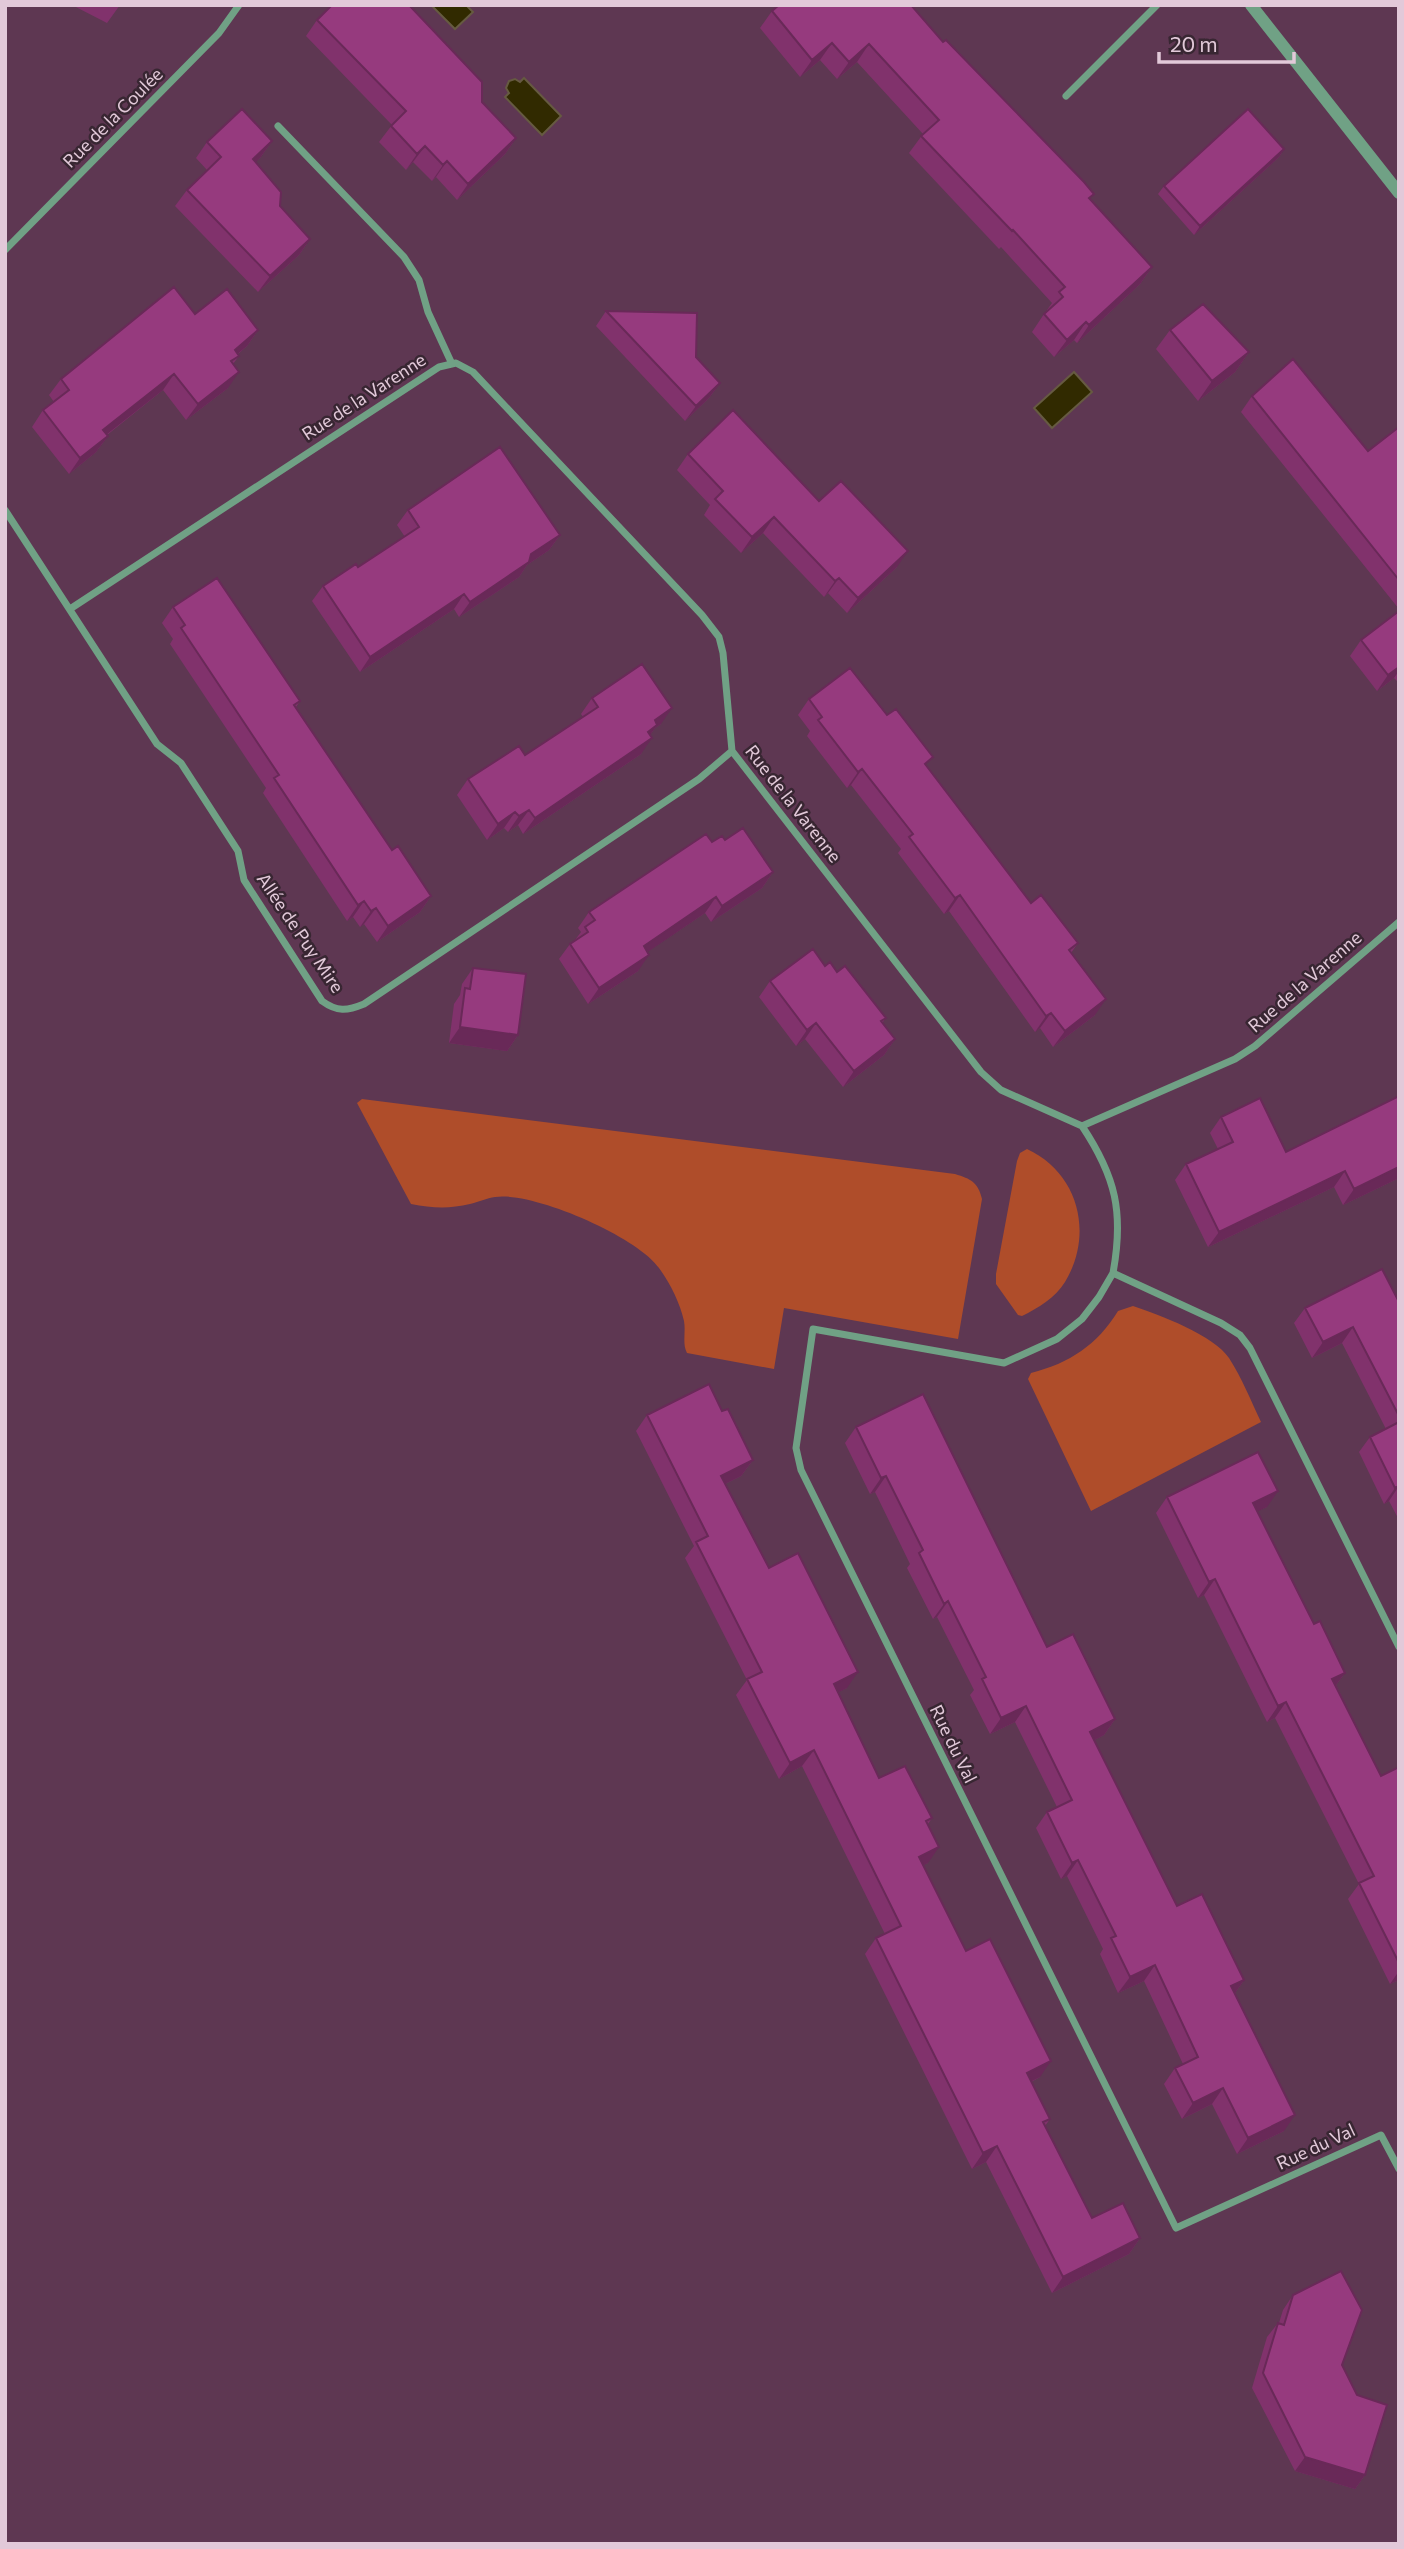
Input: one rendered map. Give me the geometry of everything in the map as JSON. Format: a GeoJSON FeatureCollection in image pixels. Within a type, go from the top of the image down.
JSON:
{"type":"FeatureCollection","features":[{"type":"Feature","properties":{"kind":"street","name":"Rue de la Coulée"},"geometry":{"type":"LineString","coordinates":[[5,250],[219,33],[239,5]]}},
{"type":"Feature","properties":{"kind":"street"},"geometry":{"type":"LineString","coordinates":[[1066,96],[1157,5]]}},
{"type":"Feature","properties":{"kind":"street"},"geometry":{"type":"LineString","coordinates":[[1251,5],[1399,192]]}},
{"type":"Feature","properties":{"kind":"street"},"geometry":{"type":"LineString","coordinates":[[278,127],[404,257],[419,280],[428,312],[452,365]]}},
{"type":"Feature","properties":{"kind":"street","name":"Rue de la Varenne"},"geometry":{"type":"LineString","coordinates":[[70,609],[439,367],[457,363],[473,372],[702,615],[719,637],[728,697],[732,751],[981,1072],[1001,1090],[1082,1126],[1235,1059],[1255,1046],[1399,922]]}},
{"type":"Feature","properties":{"kind":"street","name":"Allée de Puy Mire"},"geometry":{"type":"LineString","coordinates":[[5,509],[157,744],[181,763],[203,796],[238,850],[244,880],[322,1001],[331,1008],[347,1011],[364,1004],[699,779],[732,751]]}},
{"type":"Feature","properties":{"kind":"street","name":"Rue du Val"},"geometry":{"type":"LineString","coordinates":[[1082,1126],[1100,1153],[1116,1199],[1119,1239],[1113,1273],[1100,1297],[1082,1319],[1057,1339],[1004,1363],[813,1329],[796,1448],[801,1469],[1176,2228],[1381,2134],[1399,2169]]}},
{"type":"Feature","properties":{"kind":"street"},"geometry":{"type":"LineString","coordinates":[[1113,1273],[1221,1323],[1240,1335],[1250,1348],[1399,1647]]}},
{"type":"Feature","properties":{"kind":"shaded area"},"geometry":{"type":"Polygon","coordinates":[[[431,5],[466,5],[473,12],[455,29],[431,5]]]}},
{"type":"Feature","properties":{"kind":"shaded area"},"geometry":{"type":"Polygon","coordinates":[[[524,78],[561,116],[542,135],[505,97],[509,93],[506,88],[509,81],[515,79],[520,82],[524,78]]]}},
{"type":"Feature","properties":{"kind":"shaded area"},"geometry":{"type":"Polygon","coordinates":[[[1074,372],[1092,392],[1052,428],[1034,408],[1074,372]]]}},
{"type":"Feature","properties":{"kind":"shaded area"},"geometry":{"type":"Polygon","coordinates":[[[362,1099],[955,1174],[965,1178],[976,1185],[982,1199],[958,1339],[784,1308],[774,1369],[687,1353],[682,1314],[663,1274],[647,1256],[608,1230],[558,1209],[512,1197],[495,1197],[448,1207],[411,1204],[357,1103],[362,1099]]]}},
{"type":"Feature","properties":{"kind":"shaded area"},"geometry":{"type":"Polygon","coordinates":[[[1027,1149],[1059,1173],[1070,1189],[1076,1206],[1079,1244],[1074,1263],[1061,1288],[1040,1306],[1022,1316],[1018,1315],[996,1284],[996,1274],[1017,1161],[1020,1153],[1027,1149]]]}},
{"type":"Feature","properties":{"kind":"shaded area"},"geometry":{"type":"Polygon","coordinates":[[[1133,1306],[1185,1327],[1222,1350],[1238,1373],[1261,1422],[1091,1511],[1028,1379],[1031,1373],[1058,1364],[1081,1351],[1101,1334],[1118,1311],[1133,1306]]]}},
{"type":"Feature","properties":{"kind":"building"},"geometry":{"type":"Polygon","coordinates":[[[332,5],[409,5],[482,82],[482,102],[516,138],[468,184],[447,161],[443,165],[425,146],[417,154],[391,126],[406,111],[317,20],[332,5]]]}},
{"type":"Feature","properties":{"kind":"building"},"geometry":{"type":"Polygon","coordinates":[[[779,5],[911,5],[943,42],[946,40],[1084,182],[1094,194],[1089,198],[1152,267],[1089,325],[1086,322],[1067,340],[1044,314],[1063,297],[1059,292],[1065,287],[921,136],[939,120],[869,44],[849,62],[832,43],[812,60],[772,11],[779,5]]]}},
{"type":"Feature","properties":{"kind":"building"},"geometry":{"type":"Polygon","coordinates":[[[242,109],[272,141],[253,159],[281,192],[280,206],[310,239],[270,276],[187,190],[221,157],[207,142],[242,109]]]}},
{"type":"Feature","properties":{"kind":"building"},"geometry":{"type":"Polygon","coordinates":[[[1248,109],[1284,149],[1200,226],[1164,186],[1248,109]]]}},
{"type":"Feature","properties":{"kind":"building"},"geometry":{"type":"Polygon","coordinates":[[[174,287],[195,314],[227,289],[258,330],[235,350],[239,356],[231,361],[239,372],[198,404],[174,374],[103,430],[108,436],[80,458],[43,410],[69,390],[61,379],[174,287]]]}},
{"type":"Feature","properties":{"kind":"building"},"geometry":{"type":"Polygon","coordinates":[[[1203,304],[1249,352],[1212,381],[1170,330],[1203,304]]]}},
{"type":"Feature","properties":{"kind":"building"},"geometry":{"type":"Polygon","coordinates":[[[606,311],[697,313],[696,357],[720,383],[696,406],[606,311]]]}},
{"type":"Feature","properties":{"kind":"building"},"geometry":{"type":"Polygon","coordinates":[[[1293,359],[1368,451],[1399,427],[1399,580],[1252,396],[1293,359]]]}},
{"type":"Feature","properties":{"kind":"building"},"geometry":{"type":"Polygon","coordinates":[[[733,410],[819,501],[841,481],[908,551],[858,598],[839,578],[835,581],[774,517],[752,537],[715,499],[723,491],[688,454],[733,410]]]}},
{"type":"Feature","properties":{"kind":"building"},"geometry":{"type":"Polygon","coordinates":[[[500,447],[560,535],[531,554],[529,562],[470,602],[464,594],[370,657],[323,586],[356,564],[358,567],[419,527],[408,510],[500,447]]]}},
{"type":"Feature","properties":{"kind":"building"},"geometry":{"type":"Polygon","coordinates":[[[217,578],[300,701],[294,705],[392,850],[398,846],[431,896],[388,926],[376,908],[371,911],[364,901],[358,905],[274,778],[279,775],[181,628],[185,625],[173,607],[217,578]]]}},
{"type":"Feature","properties":{"kind":"building"},"geometry":{"type":"Polygon","coordinates":[[[1399,611],[1399,667],[1388,675],[1361,640],[1399,611]]]}},
{"type":"Feature","properties":{"kind":"building"},"geometry":{"type":"Polygon","coordinates":[[[642,664],[672,708],[655,720],[657,725],[648,732],[652,738],[535,818],[529,810],[519,816],[515,812],[498,824],[468,779],[519,746],[525,755],[598,707],[592,698],[642,664]]]}},
{"type":"Feature","properties":{"kind":"building"},"geometry":{"type":"Polygon","coordinates":[[[850,668],[887,715],[896,709],[933,757],[925,764],[1031,903],[1041,895],[1078,943],[1069,950],[1106,999],[1065,1031],[1051,1013],[1046,1016],[960,895],[955,898],[909,837],[913,834],[862,769],[858,772],[818,720],[822,717],[809,699],[850,668]]]}},
{"type":"Feature","properties":{"kind":"building"},"geometry":{"type":"Polygon","coordinates":[[[743,828],[773,872],[722,906],[716,897],[644,946],[649,955],[599,988],[570,944],[588,932],[585,927],[595,920],[589,912],[706,834],[712,842],[722,836],[725,840],[743,828]]]}},
{"type":"Feature","properties":{"kind":"building"},"geometry":{"type":"Polygon","coordinates":[[[813,949],[825,966],[830,962],[837,972],[845,966],[886,1018],[881,1021],[895,1039],[854,1071],[816,1023],[807,1030],[770,981],[813,949]]]}},
{"type":"Feature","properties":{"kind":"building"},"geometry":{"type":"Polygon","coordinates":[[[473,968],[526,974],[518,1035],[460,1027],[465,988],[470,989],[473,968]]]}},
{"type":"Feature","properties":{"kind":"building"},"geometry":{"type":"Polygon","coordinates":[[[1399,1096],[1399,1167],[1354,1189],[1345,1171],[1219,1232],[1186,1164],[1233,1142],[1221,1117],[1260,1098],[1286,1152],[1399,1096]]]}},
{"type":"Feature","properties":{"kind":"building"},"geometry":{"type":"Polygon","coordinates":[[[1382,1269],[1399,1302],[1399,1416],[1353,1327],[1323,1342],[1305,1308],[1382,1269]]]}},
{"type":"Feature","properties":{"kind":"building"},"geometry":{"type":"Polygon","coordinates":[[[709,1384],[722,1411],[728,1409],[753,1460],[721,1476],[769,1568],[798,1553],[858,1672],[834,1684],[879,1778],[905,1766],[932,1818],[926,1821],[939,1847],[919,1857],[966,1951],[990,1939],[1051,2061],[1027,2073],[1050,2119],[1043,2122],[1092,2218],[1123,2203],[1140,2238],[1063,2277],[997,2146],[983,2153],[876,1938],[901,1926],[814,1750],[790,1763],[747,1679],[762,1672],[696,1542],[708,1536],[647,1415],[709,1384]]]}},
{"type":"Feature","properties":{"kind":"building"},"geometry":{"type":"Polygon","coordinates":[[[923,1394],[1047,1647],[1073,1634],[1115,1719],[1090,1732],[1177,1906],[1202,1894],[1244,1980],[1231,1986],[1295,2115],[1248,2138],[1223,2088],[1193,2103],[1175,2068],[1198,2057],[1155,1965],[1130,1977],[1111,1938],[1116,1936],[1078,1860],[1072,1863],[1047,1812],[1072,1800],[1026,1706],[1001,1718],[982,1679],[986,1677],[948,1601],[944,1604],[919,1553],[923,1550],[886,1476],[881,1478],[856,1427],[923,1394]]]}},
{"type":"Feature","properties":{"kind":"building"},"geometry":{"type":"Polygon","coordinates":[[[1399,1422],[1399,1486],[1395,1488],[1370,1437],[1399,1422]]]}},
{"type":"Feature","properties":{"kind":"building"},"geometry":{"type":"Polygon","coordinates":[[[1258,1452],[1278,1491],[1253,1503],[1314,1624],[1320,1621],[1345,1673],[1332,1679],[1381,1776],[1399,1767],[1399,1963],[1359,1883],[1374,1876],[1286,1702],[1278,1706],[1215,1579],[1209,1582],[1167,1497],[1258,1452]]]}},
{"type":"Feature","properties":{"kind":"building"},"geometry":{"type":"Polygon","coordinates":[[[1341,2271],[1362,2310],[1342,2365],[1357,2395],[1387,2405],[1365,2475],[1305,2457],[1263,2373],[1278,2323],[1284,2325],[1293,2295],[1341,2271]]]}}]}
